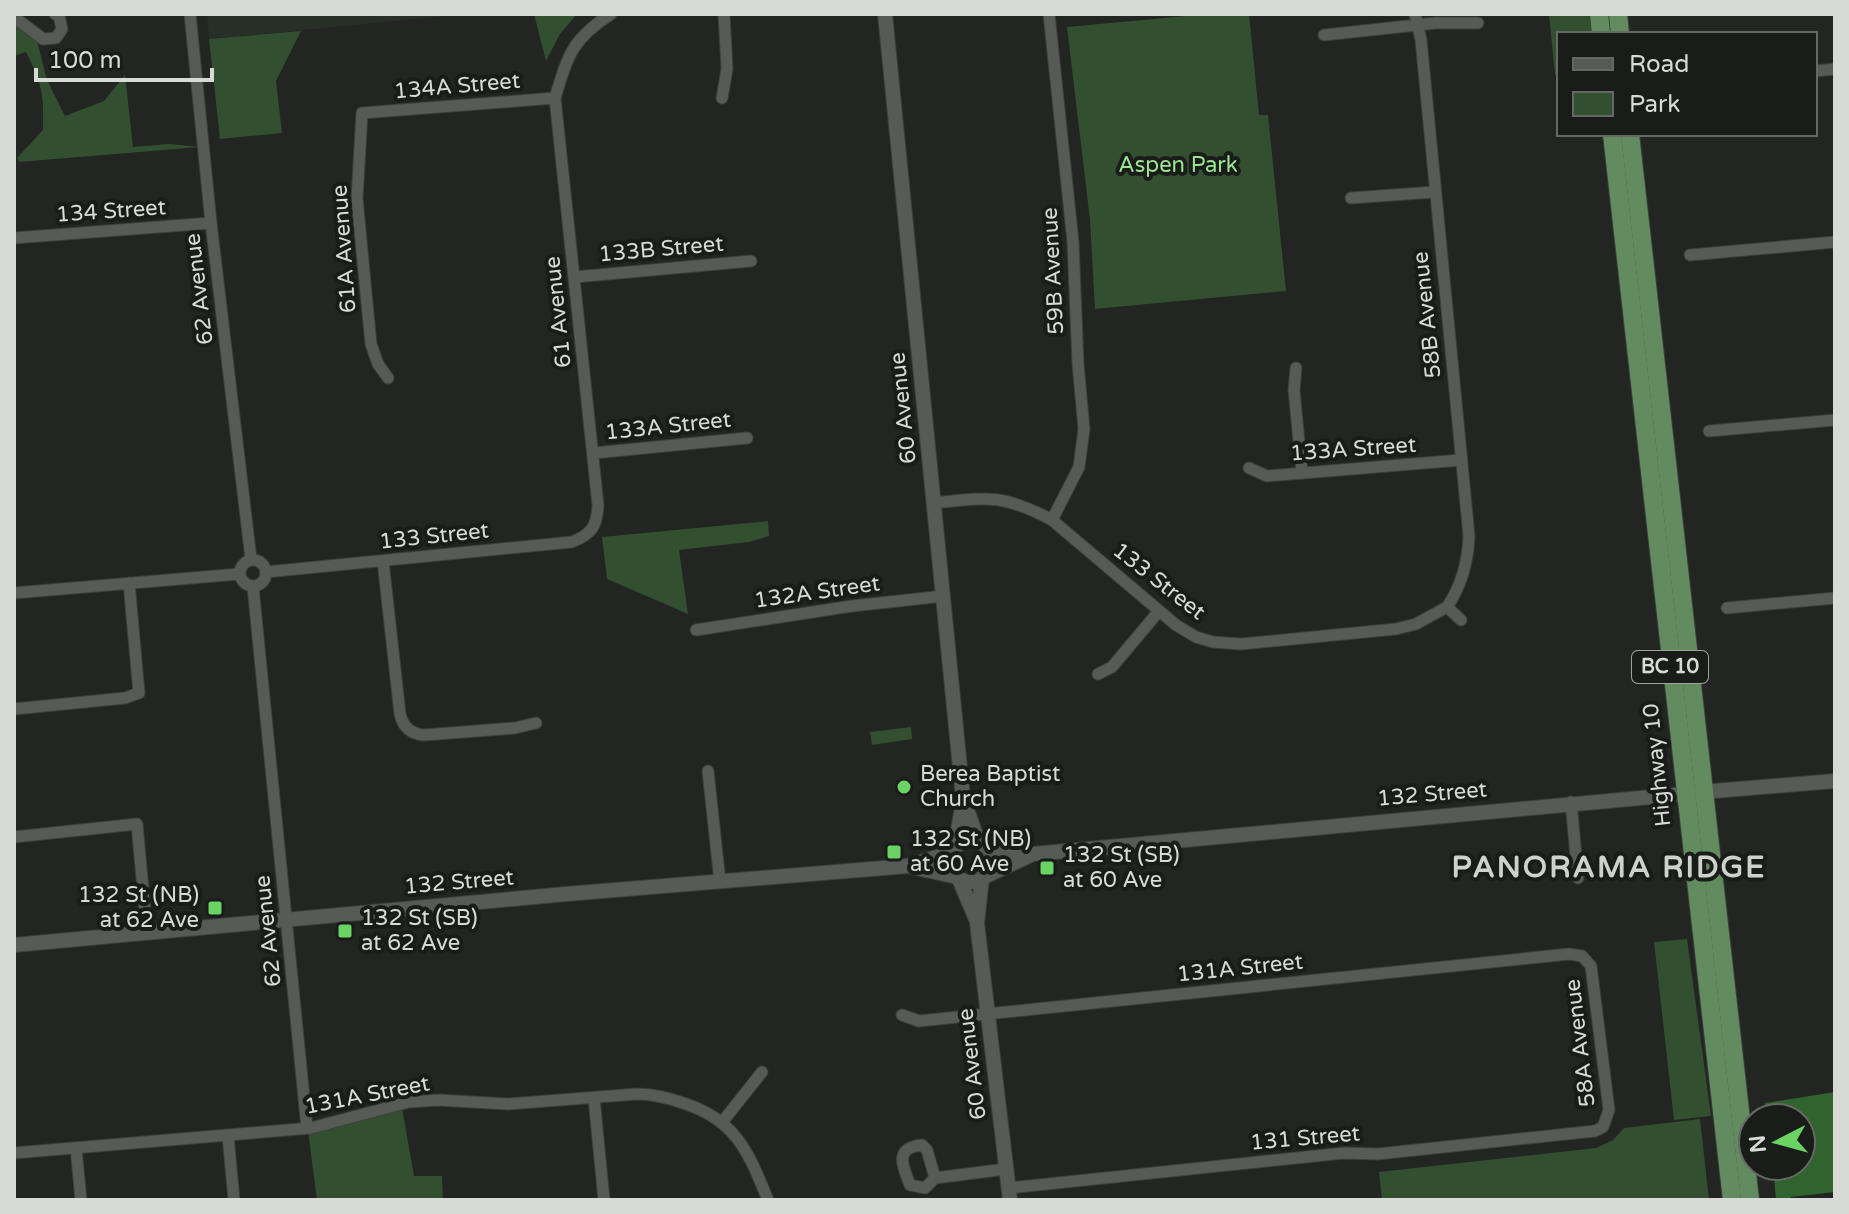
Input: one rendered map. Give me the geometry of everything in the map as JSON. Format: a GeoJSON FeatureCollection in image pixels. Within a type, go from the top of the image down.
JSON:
{"type":"FeatureCollection","features":[{"type":"Feature","properties":{"kind":"highway","name":"Highway 10"},"geometry":{"type":"LineString","coordinates":[[1612,136],[1693,793],[1750,1200]]}},
{"type":"Feature","properties":{"kind":"highway","name":"Highway 10"},"geometry":{"type":"LineString","coordinates":[[1630,136],[1732,1200]]}},
{"type":"Feature","properties":{"kind":"main road","name":"60 Avenue"},"geometry":{"type":"LineString","coordinates":[[885,14],[963,798],[953,849]]}},
{"type":"Feature","properties":{"kind":"main road","name":"132 Street"},"geometry":{"type":"LineString","coordinates":[[982,844],[1033,854],[1571,802],[1835,781]]}},
{"type":"Feature","properties":{"kind":"main road","name":"60 Avenue"},"geometry":{"type":"LineString","coordinates":[[963,798],[982,844]]}},
{"type":"Feature","properties":{"kind":"main road"},"geometry":{"type":"LineString","coordinates":[[966,840],[982,844],[991,858],[984,877],[971,882],[958,878],[950,865],[953,849],[966,840]]}},
{"type":"Feature","properties":{"kind":"main road","name":"132 Street"},"geometry":{"type":"LineString","coordinates":[[14,945],[908,866],[953,849]]}},
{"type":"Feature","properties":{"kind":"main road","name":"132 Street"},"geometry":{"type":"LineString","coordinates":[[984,877],[1033,854]]}},
{"type":"Feature","properties":{"kind":"main road","name":"132 Street"},"geometry":{"type":"LineString","coordinates":[[908,866],[958,878]]}},
{"type":"Feature","properties":{"kind":"main road","name":"60 Avenue"},"geometry":{"type":"LineString","coordinates":[[984,877],[977,923],[1009,1194]]}},
{"type":"Feature","properties":{"kind":"main road","name":"60 Avenue"},"geometry":{"type":"LineString","coordinates":[[958,878],[977,923]]}},
{"type":"Feature","properties":{"kind":"street"},"geometry":{"type":"LineString","coordinates":[[14,17],[43,39],[56,38],[62,29],[59,16],[55,14]]}},
{"type":"Feature","properties":{"kind":"street","name":"62 Avenue"},"geometry":{"type":"LineString","coordinates":[[190,14],[251,559]]}},
{"type":"Feature","properties":{"kind":"street"},"geometry":{"type":"LineString","coordinates":[[555,98],[565,64],[576,44],[589,28],[611,14]]}},
{"type":"Feature","properties":{"kind":"street"},"geometry":{"type":"LineString","coordinates":[[722,98],[727,69],[724,14]]}},
{"type":"Feature","properties":{"kind":"street","name":"59B Avenue"},"geometry":{"type":"LineString","coordinates":[[1049,14],[1073,242],[1084,429],[1079,467],[1052,520]]}},
{"type":"Feature","properties":{"kind":"street"},"geometry":{"type":"LineString","coordinates":[[1324,35],[1417,19],[1478,23]]}},
{"type":"Feature","properties":{"kind":"street","name":"58B Avenue"},"geometry":{"type":"LineString","coordinates":[[1417,19],[1469,546],[1457,593],[1447,607]]}},
{"type":"Feature","properties":{"kind":"street","name":"134A Street"},"geometry":{"type":"LineString","coordinates":[[362,113],[555,98]]}},
{"type":"Feature","properties":{"kind":"street","name":"61 Avenue"},"geometry":{"type":"LineString","coordinates":[[555,98],[594,453],[598,521]]}},
{"type":"Feature","properties":{"kind":"street","name":"61A Avenue"},"geometry":{"type":"LineString","coordinates":[[362,113],[357,198],[367,306],[371,344],[378,364],[388,378]]}},
{"type":"Feature","properties":{"kind":"street"},"geometry":{"type":"LineString","coordinates":[[1351,198],[1434,192]]}},
{"type":"Feature","properties":{"kind":"street","name":"134 Street"},"geometry":{"type":"LineString","coordinates":[[14,238],[211,223]]}},
{"type":"Feature","properties":{"kind":"street"},"geometry":{"type":"LineString","coordinates":[[1690,255],[1835,242]]}},
{"type":"Feature","properties":{"kind":"street","name":"133B Street"},"geometry":{"type":"LineString","coordinates":[[575,277],[751,261]]}},
{"type":"Feature","properties":{"kind":"street"},"geometry":{"type":"LineString","coordinates":[[1296,368],[1294,390],[1302,473]]}},
{"type":"Feature","properties":{"kind":"street"},"geometry":{"type":"LineString","coordinates":[[1709,431],[1835,420]]}},
{"type":"Feature","properties":{"kind":"street","name":"133A Street"},"geometry":{"type":"LineString","coordinates":[[594,453],[747,438]]}},
{"type":"Feature","properties":{"kind":"street","name":"133A Street"},"geometry":{"type":"LineString","coordinates":[[1249,468],[1267,476],[1461,460]]}},
{"type":"Feature","properties":{"kind":"street","name":"133 Street"},"geometry":{"type":"LineString","coordinates":[[934,503],[984,498],[1020,503],[1052,520],[1176,625],[1196,637],[1213,642],[1231,644],[1396,629],[1416,624],[1447,607]]}},
{"type":"Feature","properties":{"kind":"street","name":"133 Street"},"geometry":{"type":"LineString","coordinates":[[266,572],[572,542],[586,536],[598,521]]}},
{"type":"Feature","properties":{"kind":"street"},"geometry":{"type":"LineString","coordinates":[[251,559],[260,561],[266,572],[262,583],[253,587],[243,582],[239,574],[241,566],[251,559]]}},
{"type":"Feature","properties":{"kind":"street"},"geometry":{"type":"LineString","coordinates":[[383,561],[400,714],[409,730],[431,735],[515,728],[536,723]]}},
{"type":"Feature","properties":{"kind":"street"},"geometry":{"type":"LineString","coordinates":[[14,593],[239,574]]}},
{"type":"Feature","properties":{"kind":"street"},"geometry":{"type":"LineString","coordinates":[[14,709],[125,698],[139,693],[129,583]]}},
{"type":"Feature","properties":{"kind":"street","name":"62 Avenue"},"geometry":{"type":"LineString","coordinates":[[253,587],[307,1128]]}},
{"type":"Feature","properties":{"kind":"street","name":"132A Street"},"geometry":{"type":"LineString","coordinates":[[696,630],[852,606],[944,596]]}},
{"type":"Feature","properties":{"kind":"street"},"geometry":{"type":"LineString","coordinates":[[1727,608],[1835,598]]}},
{"type":"Feature","properties":{"kind":"street"},"geometry":{"type":"LineString","coordinates":[[1447,607],[1461,620]]}},
{"type":"Feature","properties":{"kind":"street"},"geometry":{"type":"LineString","coordinates":[[1098,674],[1112,667],[1159,611]]}},
{"type":"Feature","properties":{"kind":"street"},"geometry":{"type":"LineString","coordinates":[[708,771],[720,882]]}},
{"type":"Feature","properties":{"kind":"street"},"geometry":{"type":"LineString","coordinates":[[1571,802],[1578,878]]}},
{"type":"Feature","properties":{"kind":"street"},"geometry":{"type":"LineString","coordinates":[[14,837],[137,824],[147,933]]}},
{"type":"Feature","properties":{"kind":"street","name":"131A Street"},"geometry":{"type":"LineString","coordinates":[[902,1015],[919,1021],[1554,955],[1582,956]]}},
{"type":"Feature","properties":{"kind":"street","name":"58A Avenue"},"geometry":{"type":"LineString","coordinates":[[1582,956],[1591,966],[1593,974],[1600,1028],[1609,1110],[1603,1127]]}},
{"type":"Feature","properties":{"kind":"street"},"geometry":{"type":"LineString","coordinates":[[762,1072],[723,1121],[752,1161],[768,1200]]}},
{"type":"Feature","properties":{"kind":"street","name":"131A Street"},"geometry":{"type":"LineString","coordinates":[[14,1153],[307,1128],[409,1102],[438,1100],[508,1104],[658,1094],[701,1109],[723,1121]]}},
{"type":"Feature","properties":{"kind":"street"},"geometry":{"type":"LineString","coordinates":[[594,1098],[604,1200]]}},
{"type":"Feature","properties":{"kind":"street","name":"131 Street"},"geometry":{"type":"LineString","coordinates":[[1009,1194],[1344,1153],[1378,1154],[1585,1132],[1603,1127]]}},
{"type":"Feature","properties":{"kind":"street"},"geometry":{"type":"LineString","coordinates":[[228,1136],[234,1200]]}},
{"type":"Feature","properties":{"kind":"street"},"geometry":{"type":"LineString","coordinates":[[76,1148],[81,1200]]}},
{"type":"Feature","properties":{"kind":"street"},"geometry":{"type":"LineString","coordinates":[[935,1178],[1006,1169]]}},
{"type":"Feature","properties":{"kind":"shaded area"},"geometry":{"type":"Polygon","coordinates":[[[207,14],[468,14],[209,39],[207,14]]]}},
{"type":"Feature","properties":{"kind":"green space"},"geometry":{"type":"Polygon","coordinates":[[[534,14],[577,14],[560,34],[546,61],[534,14]]]}},
{"type":"Feature","properties":{"kind":"green space","name":"Aspen Park"},"geometry":{"type":"Polygon","coordinates":[[[1207,14],[1249,14],[1259,115],[1268,115],[1286,291],[1095,309],[1090,220],[1067,27],[1207,14]]]}},
{"type":"Feature","properties":{"kind":"green space"},"geometry":{"type":"Polygon","coordinates":[[[1549,14],[1592,14],[1594,32],[1557,32],[1555,75],[1549,14]]]}},
{"type":"Feature","properties":{"kind":"green space"},"geometry":{"type":"Polygon","coordinates":[[[14,21],[37,41],[47,80],[65,116],[104,101],[125,75],[133,147],[169,144],[200,147],[19,162],[17,158],[43,130],[43,107],[39,81],[26,52],[14,56],[14,21]]]}},
{"type":"Feature","properties":{"kind":"green space"},"geometry":{"type":"Polygon","coordinates":[[[301,31],[276,81],[282,133],[220,139],[209,39],[301,31]]]}},
{"type":"Feature","properties":{"kind":"green space"},"geometry":{"type":"Polygon","coordinates":[[[768,521],[769,536],[749,542],[679,550],[688,614],[607,579],[602,537],[768,521]]]}},
{"type":"Feature","properties":{"kind":"green space"},"geometry":{"type":"Polygon","coordinates":[[[911,727],[912,739],[872,745],[870,732],[911,727]]]}},
{"type":"Feature","properties":{"kind":"green space"},"geometry":{"type":"Polygon","coordinates":[[[1687,939],[1711,1116],[1674,1120],[1654,942],[1687,939]]]}},
{"type":"Feature","properties":{"kind":"green space"},"geometry":{"type":"Polygon","coordinates":[[[1835,1092],[1835,1192],[1776,1200],[1774,1182],[1817,1182],[1817,1102],[1771,1102],[1835,1092]]]}},
{"type":"Feature","properties":{"kind":"green space"},"geometry":{"type":"Polygon","coordinates":[[[402,1108],[414,1176],[442,1176],[443,1200],[317,1200],[308,1131],[402,1108]]]}},
{"type":"Feature","properties":{"kind":"green space"},"geometry":{"type":"Polygon","coordinates":[[[1700,1119],[1709,1200],[1382,1200],[1379,1172],[1596,1148],[1613,1140],[1624,1128],[1700,1119]]]}},
{"type":"Feature","properties":{"kind":"place","name":"Berea Baptist Church"},"geometry":{"type":"Point","coordinates":[904,787]}},
{"type":"Feature","properties":{"kind":"place","name":"132 St (NB) at 60 Ave"},"geometry":{"type":"Point","coordinates":[894,852]}},
{"type":"Feature","properties":{"kind":"place","name":"132 St (SB) at 60 Ave"},"geometry":{"type":"Point","coordinates":[1047,868]}},
{"type":"Feature","properties":{"kind":"place","name":"132 St (NB) at 62 Ave"},"geometry":{"type":"Point","coordinates":[215,908]}},
{"type":"Feature","properties":{"kind":"place","name":"132 St (SB) at 62 Ave"},"geometry":{"type":"Point","coordinates":[345,931]}},
{"type":"Feature","properties":{"kind":"district","name":"PANORAMA RIDGE"},"geometry":{"type":"Point","coordinates":[1609,867]}}]}
